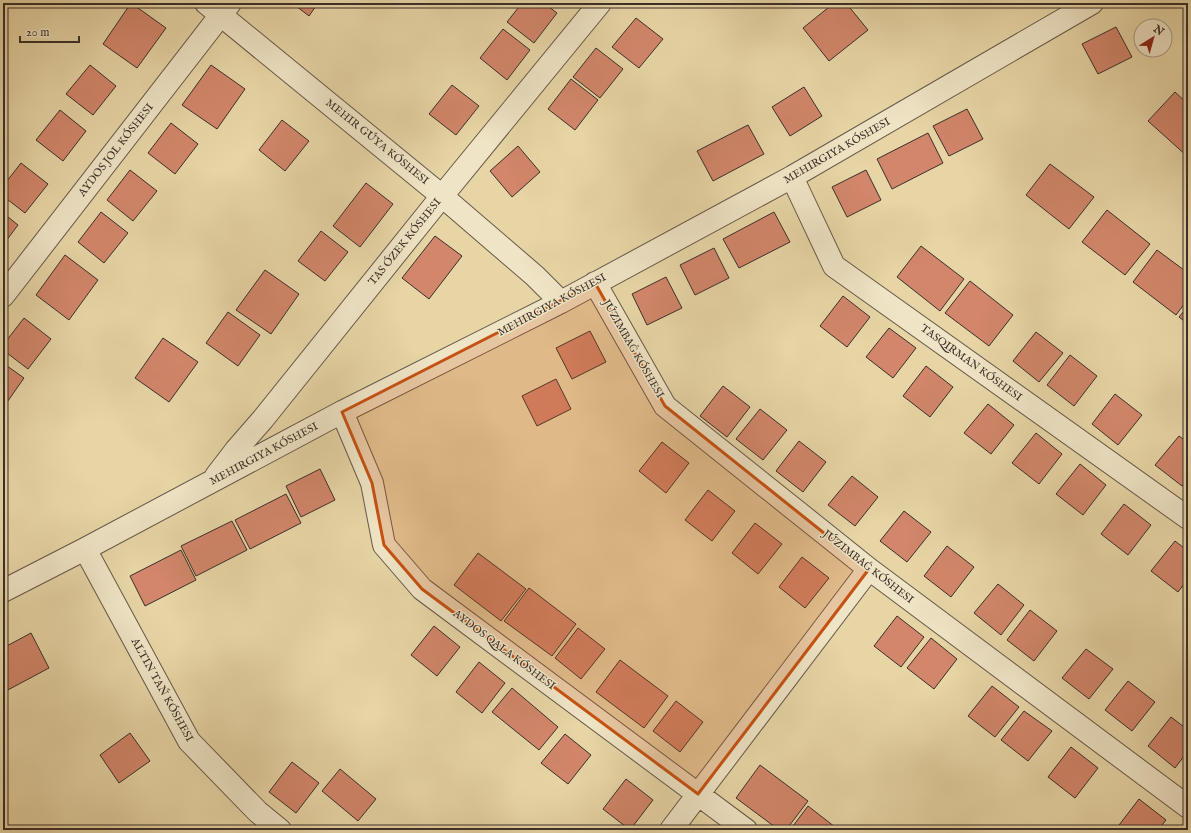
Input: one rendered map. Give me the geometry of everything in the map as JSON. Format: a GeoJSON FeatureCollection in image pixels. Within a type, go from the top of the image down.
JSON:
{"type":"FeatureCollection","features":[{"type":"Feature","properties":{"kind":"street","name":"TAS ÓZEK KÓSHESI"},"geometry":{"type":"LineString","coordinates":[[211,482],[600,3]]}},
{"type":"Feature","properties":{"kind":"street","name":"MEHIRGIYA KÓSHESI"},"geometry":{"type":"LineString","coordinates":[[3,591],[342,412],[561,302],[792,176],[1092,3]]}},
{"type":"Feature","properties":{"kind":"street","name":"MEHIR GÚYА KÓSHESI"},"geometry":{"type":"LineString","coordinates":[[219,7],[535,276],[561,302]]}},
{"type":"Feature","properties":{"kind":"street","name":"AYDOS JOL KÓSHESI"},"geometry":{"type":"LineString","coordinates":[[3,296],[219,7]]}},
{"type":"Feature","properties":{"kind":"street"},"geometry":{"type":"LineString","coordinates":[[792,176],[834,266],[1188,518]]}},
{"type":"Feature","properties":{"kind":"street","name":"JÚZIMBAǴ KÓSHESI"},"geometry":{"type":"LineString","coordinates":[[595,283],[665,406],[869,569],[1188,807]]}},
{"type":"Feature","properties":{"kind":"street","name":"AYDOS QALA KÓSHESI"},"geometry":{"type":"LineString","coordinates":[[342,412],[372,482],[384,544],[422,589],[746,830]]}},
{"type":"Feature","properties":{"kind":"street"},"geometry":{"type":"LineString","coordinates":[[85,549],[189,741],[258,812],[280,830]]}},
{"type":"Feature","properties":{"kind":"street"},"geometry":{"type":"LineString","coordinates":[[671,830],[869,569]]}},
{"type":"Feature","properties":{"kind":"highlighted area"},"geometry":{"type":"Polygon","coordinates":[[[595,283],[665,406],[869,569],[698,794],[422,589],[384,545],[372,483],[342,412],[595,283]]]}},
{"type":"Feature","properties":{"kind":"building"},"geometry":{"type":"Polygon","coordinates":[[[131,3],[166,28],[137,68],[103,44],[131,3]]]}},
{"type":"Feature","properties":{"kind":"building"},"geometry":{"type":"Polygon","coordinates":[[[292,3],[318,3],[309,16],[292,3]]]}},
{"type":"Feature","properties":{"kind":"building"},"geometry":{"type":"Polygon","coordinates":[[[522,3],[544,3],[557,13],[534,43],[507,22],[522,3]]]}},
{"type":"Feature","properties":{"kind":"building"},"geometry":{"type":"Polygon","coordinates":[[[834,3],[846,3],[868,30],[829,61],[803,28],[834,3]]]}},
{"type":"Feature","properties":{"kind":"building"},"geometry":{"type":"Polygon","coordinates":[[[636,18],[663,39],[639,68],[612,47],[636,18]]]}},
{"type":"Feature","properties":{"kind":"building"},"geometry":{"type":"Polygon","coordinates":[[[1116,27],[1132,57],[1098,74],[1082,44],[1116,27]]]}},
{"type":"Feature","properties":{"kind":"building"},"geometry":{"type":"Polygon","coordinates":[[[503,29],[530,50],[507,80],[480,58],[503,29]]]}},
{"type":"Feature","properties":{"kind":"building"},"geometry":{"type":"Polygon","coordinates":[[[596,48],[623,69],[600,98],[573,77],[596,48]]]}},
{"type":"Feature","properties":{"kind":"building"},"geometry":{"type":"Polygon","coordinates":[[[90,65],[116,86],[93,115],[66,94],[90,65]]]}},
{"type":"Feature","properties":{"kind":"building"},"geometry":{"type":"Polygon","coordinates":[[[211,65],[245,89],[217,129],[182,105],[211,65]]]}},
{"type":"Feature","properties":{"kind":"building"},"geometry":{"type":"Polygon","coordinates":[[[571,79],[598,100],[575,130],[548,109],[571,79]]]}},
{"type":"Feature","properties":{"kind":"building"},"geometry":{"type":"Polygon","coordinates":[[[452,85],[479,106],[456,135],[429,114],[452,85]]]}},
{"type":"Feature","properties":{"kind":"building"},"geometry":{"type":"Polygon","coordinates":[[[804,87],[822,116],[790,136],[772,107],[804,87]]]}},
{"type":"Feature","properties":{"kind":"building"},"geometry":{"type":"Polygon","coordinates":[[[1175,92],[1188,104],[1188,157],[1148,121],[1175,92]]]}},
{"type":"Feature","properties":{"kind":"building"},"geometry":{"type":"Polygon","coordinates":[[[967,109],[983,139],[949,156],[933,126],[967,109]]]}},
{"type":"Feature","properties":{"kind":"building"},"geometry":{"type":"Polygon","coordinates":[[[60,110],[86,131],[63,161],[36,140],[60,110]]]}},
{"type":"Feature","properties":{"kind":"building"},"geometry":{"type":"Polygon","coordinates":[[[282,120],[309,141],[285,171],[259,150],[282,120]]]}},
{"type":"Feature","properties":{"kind":"building"},"geometry":{"type":"Polygon","coordinates":[[[171,123],[198,144],[175,174],[148,153],[171,123]]]}},
{"type":"Feature","properties":{"kind":"building"},"geometry":{"type":"Polygon","coordinates":[[[748,125],[764,154],[713,181],[697,151],[748,125]]]}},
{"type":"Feature","properties":{"kind":"building"},"geometry":{"type":"Polygon","coordinates":[[[928,133],[943,163],[892,189],[877,159],[928,133]]]}},
{"type":"Feature","properties":{"kind":"building"},"geometry":{"type":"Polygon","coordinates":[[[518,146],[540,172],[512,197],[490,171],[518,146]]]}},
{"type":"Feature","properties":{"kind":"building"},"geometry":{"type":"Polygon","coordinates":[[[21,163],[48,184],[25,213],[3,196],[3,186],[21,163]]]}},
{"type":"Feature","properties":{"kind":"building"},"geometry":{"type":"Polygon","coordinates":[[[1050,164],[1094,197],[1069,229],[1026,195],[1050,164]]]}},
{"type":"Feature","properties":{"kind":"building"},"geometry":{"type":"Polygon","coordinates":[[[130,170],[157,191],[133,221],[107,200],[130,170]]]}},
{"type":"Feature","properties":{"kind":"building"},"geometry":{"type":"Polygon","coordinates":[[[866,170],[881,200],[847,217],[832,187],[866,170]]]}},
{"type":"Feature","properties":{"kind":"building"},"geometry":{"type":"Polygon","coordinates":[[[366,183],[393,204],[360,247],[333,226],[366,183]]]}},
{"type":"Feature","properties":{"kind":"building"},"geometry":{"type":"Polygon","coordinates":[[[1107,210],[1150,244],[1125,275],[1082,242],[1107,210]]]}},
{"type":"Feature","properties":{"kind":"building"},"geometry":{"type":"Polygon","coordinates":[[[101,212],[128,233],[104,263],[78,242],[101,212]]]}},
{"type":"Feature","properties":{"kind":"building"},"geometry":{"type":"Polygon","coordinates":[[[774,212],[790,242],[739,268],[723,239],[774,212]]]}},
{"type":"Feature","properties":{"kind":"building"},"geometry":{"type":"Polygon","coordinates":[[[3,213],[18,225],[3,245],[3,213]]]}},
{"type":"Feature","properties":{"kind":"building"},"geometry":{"type":"Polygon","coordinates":[[[321,231],[348,252],[325,281],[298,261],[321,231]]]}},
{"type":"Feature","properties":{"kind":"building"},"geometry":{"type":"Polygon","coordinates":[[[435,236],[462,256],[429,299],[402,278],[435,236]]]}},
{"type":"Feature","properties":{"kind":"building"},"geometry":{"type":"Polygon","coordinates":[[[921,246],[964,279],[940,311],[897,277],[921,246]]]}},
{"type":"Feature","properties":{"kind":"building"},"geometry":{"type":"Polygon","coordinates":[[[714,248],[729,278],[695,295],[680,265],[714,248]]]}},
{"type":"Feature","properties":{"kind":"building"},"geometry":{"type":"Polygon","coordinates":[[[1157,250],[1188,273],[1188,299],[1176,315],[1133,282],[1157,250]]]}},
{"type":"Feature","properties":{"kind":"building"},"geometry":{"type":"Polygon","coordinates":[[[65,255],[98,280],[69,320],[36,295],[65,255]]]}},
{"type":"Feature","properties":{"kind":"building"},"geometry":{"type":"Polygon","coordinates":[[[265,270],[299,294],[271,334],[236,310],[265,270]]]}},
{"type":"Feature","properties":{"kind":"building"},"geometry":{"type":"Polygon","coordinates":[[[666,277],[682,308],[647,325],[632,294],[666,277]]]}},
{"type":"Feature","properties":{"kind":"building"},"geometry":{"type":"Polygon","coordinates":[[[970,281],[1013,315],[989,346],[945,313],[970,281]]]}},
{"type":"Feature","properties":{"kind":"building"},"geometry":{"type":"Polygon","coordinates":[[[843,296],[870,317],[847,347],[820,326],[843,296]]]}},
{"type":"Feature","properties":{"kind":"building"},"geometry":{"type":"Polygon","coordinates":[[[1188,306],[1188,324],[1179,317],[1188,306]]]}},
{"type":"Feature","properties":{"kind":"building"},"geometry":{"type":"Polygon","coordinates":[[[228,312],[260,335],[238,366],[206,343],[228,312]]]}},
{"type":"Feature","properties":{"kind":"building"},"geometry":{"type":"Polygon","coordinates":[[[24,318],[51,339],[28,369],[3,350],[3,345],[24,318]]]}},
{"type":"Feature","properties":{"kind":"building"},"geometry":{"type":"Polygon","coordinates":[[[889,328],[916,348],[893,378],[866,357],[889,328]]]}},
{"type":"Feature","properties":{"kind":"building"},"geometry":{"type":"Polygon","coordinates":[[[590,331],[606,362],[572,379],[556,348],[590,331]]]}},
{"type":"Feature","properties":{"kind":"building"},"geometry":{"type":"Polygon","coordinates":[[[1036,332],[1063,353],[1039,382],[1013,361],[1036,332]]]}},
{"type":"Feature","properties":{"kind":"building"},"geometry":{"type":"Polygon","coordinates":[[[163,338],[198,362],[169,402],[135,378],[163,338]]]}},
{"type":"Feature","properties":{"kind":"building"},"geometry":{"type":"Polygon","coordinates":[[[1070,355],[1097,376],[1074,406],[1047,385],[1070,355]]]}},
{"type":"Feature","properties":{"kind":"building"},"geometry":{"type":"Polygon","coordinates":[[[3,363],[24,378],[3,408],[3,363]]]}},
{"type":"Feature","properties":{"kind":"building"},"geometry":{"type":"Polygon","coordinates":[[[926,366],[953,387],[930,417],[903,396],[926,366]]]}},
{"type":"Feature","properties":{"kind":"building"},"geometry":{"type":"Polygon","coordinates":[[[556,379],[571,409],[537,426],[522,396],[556,379]]]}},
{"type":"Feature","properties":{"kind":"building"},"geometry":{"type":"Polygon","coordinates":[[[723,386],[750,407],[727,437],[700,416],[723,386]]]}},
{"type":"Feature","properties":{"kind":"building"},"geometry":{"type":"Polygon","coordinates":[[[1115,394],[1142,415],[1118,445],[1092,424],[1115,394]]]}},
{"type":"Feature","properties":{"kind":"building"},"geometry":{"type":"Polygon","coordinates":[[[988,404],[1014,425],[991,454],[964,433],[988,404]]]}},
{"type":"Feature","properties":{"kind":"building"},"geometry":{"type":"Polygon","coordinates":[[[760,409],[787,430],[763,460],[736,439],[760,409]]]}},
{"type":"Feature","properties":{"kind":"building"},"geometry":{"type":"Polygon","coordinates":[[[1036,433],[1062,454],[1039,484],[1012,463],[1036,433]]]}},
{"type":"Feature","properties":{"kind":"building"},"geometry":{"type":"Polygon","coordinates":[[[1179,436],[1188,443],[1188,479],[1182,486],[1155,465],[1179,436]]]}},
{"type":"Feature","properties":{"kind":"building"},"geometry":{"type":"Polygon","coordinates":[[[799,441],[826,462],[803,492],[776,471],[799,441]]]}},
{"type":"Feature","properties":{"kind":"building"},"geometry":{"type":"Polygon","coordinates":[[[662,442],[689,463],[666,493],[639,471],[662,442]]]}},
{"type":"Feature","properties":{"kind":"building"},"geometry":{"type":"Polygon","coordinates":[[[1080,464],[1106,485],[1083,515],[1056,494],[1080,464]]]}},
{"type":"Feature","properties":{"kind":"building"},"geometry":{"type":"Polygon","coordinates":[[[320,469],[335,500],[301,517],[286,486],[320,469]]]}},
{"type":"Feature","properties":{"kind":"building"},"geometry":{"type":"Polygon","coordinates":[[[852,476],[878,497],[855,526],[828,505],[852,476]]]}},
{"type":"Feature","properties":{"kind":"building"},"geometry":{"type":"Polygon","coordinates":[[[708,490],[735,511],[712,541],[685,520],[708,490]]]}},
{"type":"Feature","properties":{"kind":"building"},"geometry":{"type":"Polygon","coordinates":[[[286,494],[301,523],[250,549],[235,520],[286,494]]]}},
{"type":"Feature","properties":{"kind":"building"},"geometry":{"type":"Polygon","coordinates":[[[1124,504],[1151,525],[1128,555],[1101,534],[1124,504]]]}},
{"type":"Feature","properties":{"kind":"building"},"geometry":{"type":"Polygon","coordinates":[[[904,511],[931,532],[907,562],[880,541],[904,511]]]}},
{"type":"Feature","properties":{"kind":"building"},"geometry":{"type":"Polygon","coordinates":[[[232,521],[247,550],[196,576],[181,546],[232,521]]]}},
{"type":"Feature","properties":{"kind":"building"},"geometry":{"type":"Polygon","coordinates":[[[755,523],[782,544],[758,574],[732,553],[755,523]]]}},
{"type":"Feature","properties":{"kind":"building"},"geometry":{"type":"Polygon","coordinates":[[[1175,541],[1188,551],[1188,579],[1178,592],[1151,571],[1175,541]]]}},
{"type":"Feature","properties":{"kind":"building"},"geometry":{"type":"Polygon","coordinates":[[[947,546],[974,567],[951,597],[924,576],[947,546]]]}},
{"type":"Feature","properties":{"kind":"building"},"geometry":{"type":"Polygon","coordinates":[[[181,550],[196,580],[145,606],[130,576],[181,550]]]}},
{"type":"Feature","properties":{"kind":"building"},"geometry":{"type":"Polygon","coordinates":[[[478,553],[526,589],[501,621],[454,585],[478,553]]]}},
{"type":"Feature","properties":{"kind":"building"},"geometry":{"type":"Polygon","coordinates":[[[802,557],[829,578],[805,608],[779,587],[802,557]]]}},
{"type":"Feature","properties":{"kind":"building"},"geometry":{"type":"Polygon","coordinates":[[[998,584],[1024,605],[1001,635],[974,613],[998,584]]]}},
{"type":"Feature","properties":{"kind":"building"},"geometry":{"type":"Polygon","coordinates":[[[529,588],[576,624],[552,656],[504,621],[529,588]]]}},
{"type":"Feature","properties":{"kind":"building"},"geometry":{"type":"Polygon","coordinates":[[[1030,610],[1057,631],[1034,661],[1007,640],[1030,610]]]}},
{"type":"Feature","properties":{"kind":"building"},"geometry":{"type":"Polygon","coordinates":[[[897,616],[924,637],[901,667],[874,646],[897,616]]]}},
{"type":"Feature","properties":{"kind":"building"},"geometry":{"type":"Polygon","coordinates":[[[434,626],[460,647],[437,676],[411,655],[434,626]]]}},
{"type":"Feature","properties":{"kind":"building"},"geometry":{"type":"Polygon","coordinates":[[[578,628],[605,649],[581,679],[555,658],[578,628]]]}},
{"type":"Feature","properties":{"kind":"building"},"geometry":{"type":"Polygon","coordinates":[[[31,633],[49,668],[4,692],[3,648],[31,633]]]}},
{"type":"Feature","properties":{"kind":"building"},"geometry":{"type":"Polygon","coordinates":[[[931,638],[957,659],[934,689],[907,668],[931,638]]]}},
{"type":"Feature","properties":{"kind":"building"},"geometry":{"type":"Polygon","coordinates":[[[1086,649],[1113,669],[1089,699],[1062,678],[1086,649]]]}},
{"type":"Feature","properties":{"kind":"building"},"geometry":{"type":"Polygon","coordinates":[[[620,660],[668,696],[644,728],[596,692],[620,660]]]}},
{"type":"Feature","properties":{"kind":"building"},"geometry":{"type":"Polygon","coordinates":[[[479,662],[505,683],[482,713],[456,692],[479,662]]]}},
{"type":"Feature","properties":{"kind":"building"},"geometry":{"type":"Polygon","coordinates":[[[1128,681],[1155,702],[1132,731],[1105,710],[1128,681]]]}},
{"type":"Feature","properties":{"kind":"building"},"geometry":{"type":"Polygon","coordinates":[[[992,686],[1019,707],[995,737],[968,716],[992,686]]]}},
{"type":"Feature","properties":{"kind":"building"},"geometry":{"type":"Polygon","coordinates":[[[512,688],[558,727],[539,750],[492,712],[512,688]]]}},
{"type":"Feature","properties":{"kind":"building"},"geometry":{"type":"Polygon","coordinates":[[[676,701],[703,722],[680,752],[653,731],[676,701]]]}},
{"type":"Feature","properties":{"kind":"building"},"geometry":{"type":"Polygon","coordinates":[[[1024,711],[1052,731],[1028,761],[1001,740],[1024,711]]]}},
{"type":"Feature","properties":{"kind":"building"},"geometry":{"type":"Polygon","coordinates":[[[1171,717],[1188,730],[1188,751],[1175,768],[1148,746],[1171,717]]]}},
{"type":"Feature","properties":{"kind":"building"},"geometry":{"type":"Polygon","coordinates":[[[130,733],[150,761],[119,783],[100,755],[130,733]]]}},
{"type":"Feature","properties":{"kind":"building"},"geometry":{"type":"Polygon","coordinates":[[[565,734],[591,755],[568,784],[541,763],[565,734]]]}},
{"type":"Feature","properties":{"kind":"building"},"geometry":{"type":"Polygon","coordinates":[[[1071,747],[1098,768],[1075,798],[1048,777],[1071,747]]]}},
{"type":"Feature","properties":{"kind":"building"},"geometry":{"type":"Polygon","coordinates":[[[292,762],[319,783],[296,813],[269,792],[292,762]]]}},
{"type":"Feature","properties":{"kind":"building"},"geometry":{"type":"Polygon","coordinates":[[[760,765],[808,801],[786,830],[779,830],[736,798],[760,765]]]}},
{"type":"Feature","properties":{"kind":"building"},"geometry":{"type":"Polygon","coordinates":[[[340,769],[376,799],[358,821],[322,791],[340,769]]]}},
{"type":"Feature","properties":{"kind":"building"},"geometry":{"type":"Polygon","coordinates":[[[626,779],[653,800],[630,830],[603,809],[626,779]]]}},
{"type":"Feature","properties":{"kind":"building"},"geometry":{"type":"Polygon","coordinates":[[[1139,799],[1166,820],[1158,830],[1116,829],[1139,799]]]}},
{"type":"Feature","properties":{"kind":"building"},"geometry":{"type":"Polygon","coordinates":[[[808,806],[835,827],[833,830],[790,830],[808,806]]]}}]}
